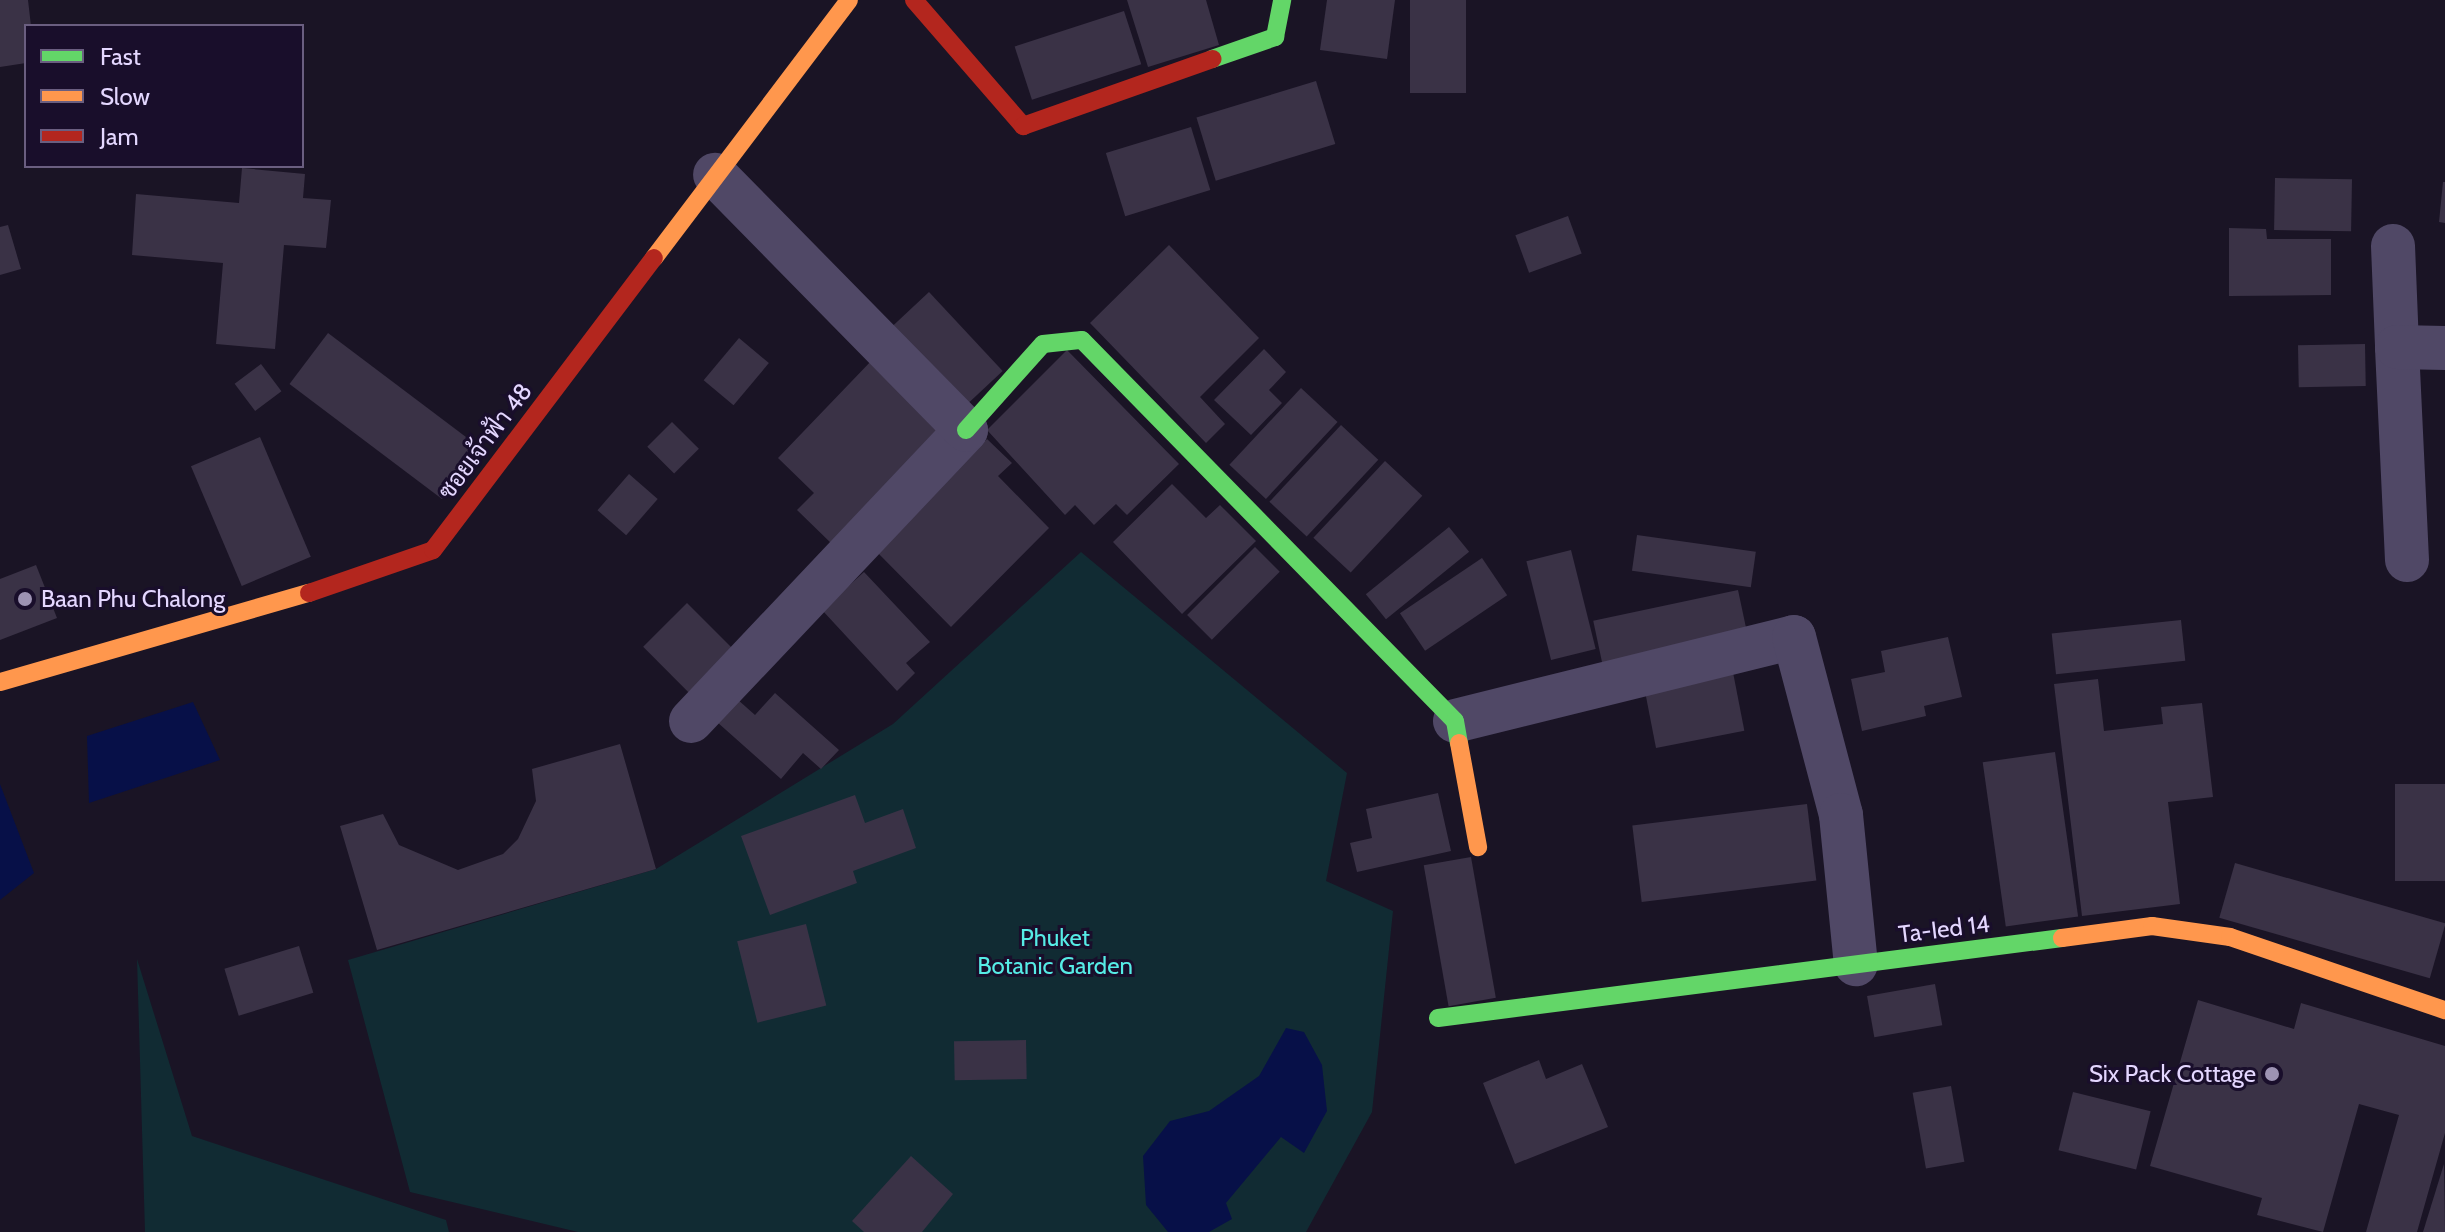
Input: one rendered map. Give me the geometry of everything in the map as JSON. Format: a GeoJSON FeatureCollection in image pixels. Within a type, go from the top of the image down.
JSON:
{"type":"FeatureCollection","features":[{"type":"Feature","properties":{"kind":"street","name":"ซอยเจ้าฟ้า 48"},"geometry":{"type":"LineString","coordinates":[[0,682],[314,591],[433,550],[849,0]]}},
{"type":"Feature","properties":{"kind":"street"},"geometry":{"type":"LineString","coordinates":[[914,0],[1023,126],[1275,37],[1282,0]]}},
{"type":"Feature","properties":{"kind":"street"},"geometry":{"type":"LineString","coordinates":[[715,175],[966,430]]}},
{"type":"Feature","properties":{"kind":"street"},"geometry":{"type":"LineString","coordinates":[[2393,246],[2407,560]]}},
{"type":"Feature","properties":{"kind":"street"},"geometry":{"type":"LineString","coordinates":[[691,721],[966,430],[1043,344],[1082,340],[1455,721],[1478,847]]}},
{"type":"Feature","properties":{"kind":"street"},"geometry":{"type":"LineString","coordinates":[[2397,347],[2445,348]]}},
{"type":"Feature","properties":{"kind":"street"},"geometry":{"type":"LineString","coordinates":[[1455,721],[1794,637],[1841,815],[1856,964]]}},
{"type":"Feature","properties":{"kind":"street","name":"Ta-Ied 14"},"geometry":{"type":"LineString","coordinates":[[1438,1018],[2152,926],[2230,937],[2445,1010]]}},
{"type":"Feature","properties":{"kind":"green space","name":"Phuket Botanic Garden"},"geometry":{"type":"Polygon","coordinates":[[[1081,552],[1347,773],[1326,881],[1393,911],[1372,1112],[1306,1232],[578,1232],[410,1192],[348,960],[656,869],[893,724],[1081,552]]]}},
{"type":"Feature","properties":{"kind":"green space"},"geometry":{"type":"Polygon","coordinates":[[[137,959],[192,1136],[446,1220],[449,1232],[145,1232],[137,959]]]}},
{"type":"Feature","properties":{"kind":"shaded area"},"geometry":{"type":"Polygon","coordinates":[[[193,702],[220,760],[89,803],[87,736],[193,702]]]}},
{"type":"Feature","properties":{"kind":"shaded area"},"geometry":{"type":"Polygon","coordinates":[[[0,784],[34,873],[0,900],[0,784]]]}},
{"type":"Feature","properties":{"kind":"shaded area"},"geometry":{"type":"Polygon","coordinates":[[[1286,1028],[1304,1032],[1322,1065],[1327,1111],[1304,1153],[1281,1137],[1226,1203],[1232,1219],[1209,1232],[1168,1232],[1146,1205],[1143,1156],[1170,1121],[1209,1111],[1259,1076],[1286,1028]]]}},
{"type":"Feature","properties":{"kind":"building"},"geometry":{"type":"Polygon","coordinates":[[[0,0],[28,0],[31,24],[24,24],[24,63],[0,67],[0,0]]]}},
{"type":"Feature","properties":{"kind":"building"},"geometry":{"type":"Polygon","coordinates":[[[1127,0],[1206,0],[1219,45],[1148,67],[1127,0]]]}},
{"type":"Feature","properties":{"kind":"building"},"geometry":{"type":"Polygon","coordinates":[[[1327,0],[1395,0],[1387,59],[1320,50],[1327,0]]]}},
{"type":"Feature","properties":{"kind":"building"},"geometry":{"type":"Polygon","coordinates":[[[1410,0],[1466,0],[1466,93],[1410,93],[1410,0]]]}},
{"type":"Feature","properties":{"kind":"building"},"geometry":{"type":"Polygon","coordinates":[[[1124,11],[1141,64],[1032,100],[1015,47],[1124,11]]]}},
{"type":"Feature","properties":{"kind":"building"},"geometry":{"type":"Polygon","coordinates":[[[1316,81],[1335,144],[1216,181],[1196,118],[1316,81]]]}},
{"type":"Feature","properties":{"kind":"building"},"geometry":{"type":"Polygon","coordinates":[[[1191,127],[1210,190],[1125,216],[1106,153],[1191,127]]]}},
{"type":"Feature","properties":{"kind":"building"},"geometry":{"type":"Polygon","coordinates":[[[242,168],[305,174],[303,198],[331,200],[326,248],[284,245],[275,349],[216,344],[223,263],[132,255],[136,194],[239,203],[242,168]]]}},
{"type":"Feature","properties":{"kind":"building"},"geometry":{"type":"Polygon","coordinates":[[[2275,178],[2352,179],[2351,231],[2274,230],[2275,178]]]}},
{"type":"Feature","properties":{"kind":"building"},"geometry":{"type":"Polygon","coordinates":[[[2445,182],[2445,223],[2439,222],[2445,182]]]}},
{"type":"Feature","properties":{"kind":"building"},"geometry":{"type":"Polygon","coordinates":[[[1568,216],[1582,254],[1529,273],[1515,235],[1568,216]]]}},
{"type":"Feature","properties":{"kind":"building"},"geometry":{"type":"Polygon","coordinates":[[[8,225],[21,269],[0,275],[0,227],[8,225]]]}},
{"type":"Feature","properties":{"kind":"building"},"geometry":{"type":"Polygon","coordinates":[[[2229,228],[2266,229],[2267,239],[2331,239],[2331,295],[2229,296],[2229,228]]]}},
{"type":"Feature","properties":{"kind":"building"},"geometry":{"type":"Polygon","coordinates":[[[1169,245],[1259,338],[1200,397],[1225,424],[1206,443],[1090,323],[1169,245]]]}},
{"type":"Feature","properties":{"kind":"building"},"geometry":{"type":"Polygon","coordinates":[[[929,292],[1003,371],[964,407],[890,328],[929,292]]]}},
{"type":"Feature","properties":{"kind":"building"},"geometry":{"type":"Polygon","coordinates":[[[328,333],[481,448],[442,499],[289,384],[328,333]]]}},
{"type":"Feature","properties":{"kind":"building"},"geometry":{"type":"Polygon","coordinates":[[[739,338],[769,363],[734,405],[704,380],[739,338]]]}},
{"type":"Feature","properties":{"kind":"building"},"geometry":{"type":"Polygon","coordinates":[[[2365,344],[2366,386],[2299,387],[2298,345],[2365,344]]]}},
{"type":"Feature","properties":{"kind":"building"},"geometry":{"type":"Polygon","coordinates":[[[1264,349],[1286,372],[1269,390],[1282,403],[1251,435],[1214,400],[1264,349]]]}},
{"type":"Feature","properties":{"kind":"building"},"geometry":{"type":"Polygon","coordinates":[[[1067,350],[1179,464],[1127,515],[1116,504],[1094,525],[1075,505],[1065,515],[987,430],[1067,350]]]}},
{"type":"Feature","properties":{"kind":"building"},"geometry":{"type":"Polygon","coordinates":[[[874,358],[947,428],[834,546],[797,510],[814,493],[778,458],[874,358]]]}},
{"type":"Feature","properties":{"kind":"building"},"geometry":{"type":"Polygon","coordinates":[[[261,364],[281,391],[255,411],[235,384],[261,364]]]}},
{"type":"Feature","properties":{"kind":"building"},"geometry":{"type":"Polygon","coordinates":[[[1301,388],[1338,422],[1266,499],[1229,465],[1301,388]]]}},
{"type":"Feature","properties":{"kind":"building"},"geometry":{"type":"Polygon","coordinates":[[[672,422],[699,449],[674,474],[647,447],[672,422]]]}},
{"type":"Feature","properties":{"kind":"building"},"geometry":{"type":"Polygon","coordinates":[[[1341,425],[1378,460],[1307,537],[1269,502],[1341,425]]]}},
{"type":"Feature","properties":{"kind":"building"},"geometry":{"type":"Polygon","coordinates":[[[260,437],[311,557],[242,586],[191,466],[260,437]]]}},
{"type":"Feature","properties":{"kind":"building"},"geometry":{"type":"Polygon","coordinates":[[[987,439],[1012,463],[998,476],[1049,528],[951,627],[876,551],[987,439]]]}},
{"type":"Feature","properties":{"kind":"building"},"geometry":{"type":"Polygon","coordinates":[[[1385,461],[1422,496],[1351,573],[1313,538],[1385,461]]]}},
{"type":"Feature","properties":{"kind":"building"},"geometry":{"type":"Polygon","coordinates":[[[629,474],[658,499],[626,535],[598,510],[629,474]]]}},
{"type":"Feature","properties":{"kind":"building"},"geometry":{"type":"Polygon","coordinates":[[[1172,484],[1206,518],[1220,505],[1256,541],[1182,614],[1113,542],[1172,484]]]}},
{"type":"Feature","properties":{"kind":"building"},"geometry":{"type":"Polygon","coordinates":[[[1449,527],[1469,552],[1386,619],[1366,594],[1449,527]]]}},
{"type":"Feature","properties":{"kind":"building"},"geometry":{"type":"Polygon","coordinates":[[[1637,535],[1756,552],[1751,587],[1632,571],[1637,535]]]}},
{"type":"Feature","properties":{"kind":"building"},"geometry":{"type":"Polygon","coordinates":[[[1255,547],[1280,572],[1212,640],[1187,615],[1255,547]]]}},
{"type":"Feature","properties":{"kind":"building"},"geometry":{"type":"Polygon","coordinates":[[[1571,550],[1596,649],[1551,660],[1526,561],[1571,550]]]}},
{"type":"Feature","properties":{"kind":"building"},"geometry":{"type":"Polygon","coordinates":[[[1482,558],[1507,595],[1425,651],[1400,613],[1482,558]]]}},
{"type":"Feature","properties":{"kind":"building","name":"Baan Phu Chalong"},"geometry":{"type":"Polygon","coordinates":[[[36,565],[57,618],[0,640],[0,579],[36,565]]]}},
{"type":"Feature","properties":{"kind":"building"},"geometry":{"type":"Polygon","coordinates":[[[864,572],[930,642],[906,663],[915,673],[897,691],[822,610],[864,572]]]}},
{"type":"Feature","properties":{"kind":"building"},"geometry":{"type":"Polygon","coordinates":[[[1738,590],[1748,636],[1603,667],[1593,621],[1738,590]]]}},
{"type":"Feature","properties":{"kind":"building"},"geometry":{"type":"Polygon","coordinates":[[[687,603],[736,652],[692,696],[643,647],[687,603]]]}},
{"type":"Feature","properties":{"kind":"building"},"geometry":{"type":"Polygon","coordinates":[[[2181,620],[2185,661],[2056,674],[2052,634],[2181,620]]]}},
{"type":"Feature","properties":{"kind":"building"},"geometry":{"type":"Polygon","coordinates":[[[1948,637],[1962,697],[1924,706],[1926,716],[1862,731],[1851,679],[1885,672],[1881,651],[1948,637]]]}},
{"type":"Feature","properties":{"kind":"building"},"geometry":{"type":"Polygon","coordinates":[[[1731,662],[1744,731],[1656,748],[1643,679],[1731,662]]]}},
{"type":"Feature","properties":{"kind":"building"},"geometry":{"type":"Polygon","coordinates":[[[2098,679],[2104,731],[2163,724],[2161,707],[2202,703],[2213,797],[2168,802],[2180,904],[2082,916],[2054,684],[2098,679]]]}},
{"type":"Feature","properties":{"kind":"building"},"geometry":{"type":"Polygon","coordinates":[[[775,693],[839,750],[821,769],[803,753],[781,779],[717,722],[737,699],[755,715],[775,693]]]}},
{"type":"Feature","properties":{"kind":"building"},"geometry":{"type":"Polygon","coordinates":[[[620,744],[656,869],[377,950],[340,826],[383,814],[399,845],[458,870],[503,854],[518,839],[536,801],[532,769],[620,744]]]}},
{"type":"Feature","properties":{"kind":"building"},"geometry":{"type":"Polygon","coordinates":[[[2055,752],[2078,916],[2006,927],[1983,762],[2055,752]]]}},
{"type":"Feature","properties":{"kind":"building"},"geometry":{"type":"Polygon","coordinates":[[[2395,784],[2445,784],[2445,881],[2395,881],[2395,784]]]}},
{"type":"Feature","properties":{"kind":"building"},"geometry":{"type":"Polygon","coordinates":[[[1438,793],[1451,851],[1357,872],[1350,843],[1372,838],[1366,809],[1438,793]]]}},
{"type":"Feature","properties":{"kind":"building"},"geometry":{"type":"Polygon","coordinates":[[[855,795],[865,823],[903,809],[916,848],[853,871],[857,883],[770,915],[741,836],[855,795]]]}},
{"type":"Feature","properties":{"kind":"building"},"geometry":{"type":"Polygon","coordinates":[[[1807,804],[1816,880],[1642,902],[1632,825],[1807,804]]]}},
{"type":"Feature","properties":{"kind":"building"},"geometry":{"type":"Polygon","coordinates":[[[1471,857],[1496,998],[1449,1006],[1424,865],[1471,857]]]}},
{"type":"Feature","properties":{"kind":"building"},"geometry":{"type":"Polygon","coordinates":[[[2235,863],[2445,923],[2430,978],[2219,918],[2235,863]]]}},
{"type":"Feature","properties":{"kind":"building"},"geometry":{"type":"Polygon","coordinates":[[[806,924],[826,1006],[757,1023],[737,941],[806,924]]]}},
{"type":"Feature","properties":{"kind":"building"},"geometry":{"type":"Polygon","coordinates":[[[299,946],[313,993],[239,1016],[224,969],[299,946]]]}},
{"type":"Feature","properties":{"kind":"building"},"geometry":{"type":"Polygon","coordinates":[[[1935,984],[1942,1025],[1874,1037],[1867,996],[1935,984]]]}},
{"type":"Feature","properties":{"kind":"building"},"geometry":{"type":"Polygon","coordinates":[[[2198,1000],[2294,1029],[2301,1003],[2445,1046],[2445,1133],[2417,1232],[2366,1232],[2399,1115],[2359,1104],[2323,1232],[2257,1215],[2262,1198],[2150,1166],[2198,1000]]]}},
{"type":"Feature","properties":{"kind":"building"},"geometry":{"type":"Polygon","coordinates":[[[1026,1040],[1027,1079],[955,1080],[954,1041],[1026,1040]]]}},
{"type":"Feature","properties":{"kind":"building"},"geometry":{"type":"Polygon","coordinates":[[[1539,1060],[1546,1079],[1582,1064],[1608,1127],[1515,1164],[1483,1083],[1539,1060]]]}},
{"type":"Feature","properties":{"kind":"building"},"geometry":{"type":"Polygon","coordinates":[[[1951,1086],[1964,1162],[1926,1169],[1913,1093],[1951,1086]]]}},
{"type":"Feature","properties":{"kind":"building"},"geometry":{"type":"Polygon","coordinates":[[[2073,1092],[2151,1111],[2136,1170],[2058,1150],[2073,1092]]]}},
{"type":"Feature","properties":{"kind":"building"},"geometry":{"type":"Polygon","coordinates":[[[911,1156],[953,1194],[922,1232],[864,1232],[852,1221],[911,1156]]]}},
{"type":"Feature","properties":{"kind":"building"},"geometry":{"type":"Polygon","coordinates":[[[2444,1164],[2445,1232],[2423,1232],[2444,1164]]]}},
{"type":"Feature","properties":{"kind":"traffic: fast"},"geometry":{"type":"LineString","coordinates":[[1212,59],[1275,37],[1282,0]]}},
{"type":"Feature","properties":{"kind":"traffic: fast"},"geometry":{"type":"LineString","coordinates":[[966,430],[1043,344],[1082,340],[1455,721],[1459,743]]}},
{"type":"Feature","properties":{"kind":"traffic: fast"},"geometry":{"type":"LineString","coordinates":[[1438,1018],[2062,938]]}},
{"type":"Feature","properties":{"kind":"traffic: slow"},"geometry":{"type":"LineString","coordinates":[[654,258],[849,0]]}},
{"type":"Feature","properties":{"kind":"traffic: slow"},"geometry":{"type":"LineString","coordinates":[[0,682],[309,593]]}},
{"type":"Feature","properties":{"kind":"traffic: slow"},"geometry":{"type":"LineString","coordinates":[[1459,743],[1478,847]]}},
{"type":"Feature","properties":{"kind":"traffic: slow"},"geometry":{"type":"LineString","coordinates":[[2062,938],[2152,926],[2230,937],[2445,1010]]}},
{"type":"Feature","properties":{"kind":"traffic: jam"},"geometry":{"type":"LineString","coordinates":[[914,0],[1023,126],[1212,59]]}},
{"type":"Feature","properties":{"kind":"traffic: jam"},"geometry":{"type":"LineString","coordinates":[[309,593],[433,550],[654,258]]}},
{"type":"Feature","properties":{"kind":"place","name":"Baan Phu Chalong"},"geometry":{"type":"Point","coordinates":[25,599]}},
{"type":"Feature","properties":{"kind":"place","name":"Six Pack Cottage"},"geometry":{"type":"Point","coordinates":[2272,1074]}}]}
